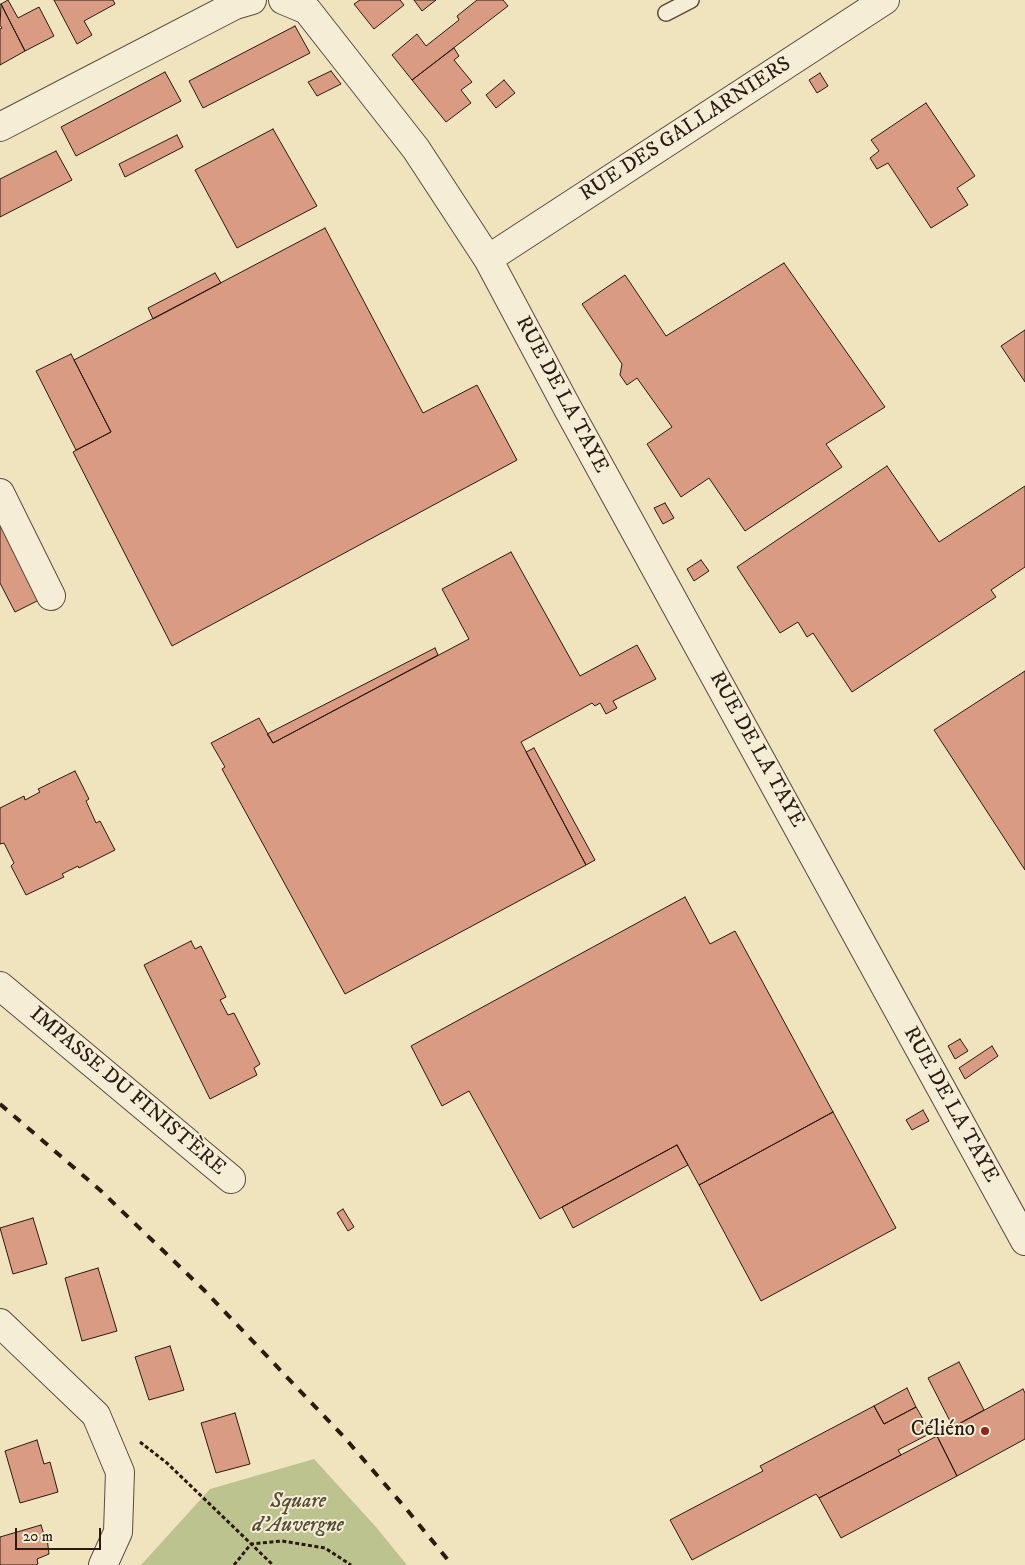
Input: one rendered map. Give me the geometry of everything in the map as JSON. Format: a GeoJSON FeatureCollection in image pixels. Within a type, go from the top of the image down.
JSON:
{"type":"FeatureCollection","features":[{"type":"Feature","properties":{"kind":"street"},"geometry":{"type":"LineString","coordinates":[[0,128],[235,5],[252,0]]}},
{"type":"Feature","properties":{"kind":"street","name":"RUE DE LA TAYE"},"geometry":{"type":"LineString","coordinates":[[283,0],[307,10],[416,149],[488,259],[568,409],[1025,1241]]}},
{"type":"Feature","properties":{"kind":"street","name":"RUE DES GALLARNIERS"},"geometry":{"type":"LineString","coordinates":[[488,259],[885,0]]}},
{"type":"Feature","properties":{"kind":"street"},"geometry":{"type":"LineString","coordinates":[[0,493],[51,596]]}},
{"type":"Feature","properties":{"kind":"street","name":"IMPASSE DU FINISTÈRE"},"geometry":{"type":"LineString","coordinates":[[0,986],[231,1179]]}},
{"type":"Feature","properties":{"kind":"street"},"geometry":{"type":"LineString","coordinates":[[0,1323],[96,1415],[120,1472],[118,1532],[104,1565]]}},
{"type":"Feature","properties":{"kind":"lane"},"geometry":{"type":"LineString","coordinates":[[666,13],[690,0]]}},
{"type":"Feature","properties":{"kind":"path"},"geometry":{"type":"LineString","coordinates":[[138,1440],[166,1463],[273,1565]]}},
{"type":"Feature","properties":{"kind":"path"},"geometry":{"type":"LineString","coordinates":[[234,1565],[250,1544],[282,1541],[325,1548],[351,1565]]}},
{"type":"Feature","properties":{"kind":"green space","name":"Square d'Auvergne"},"geometry":{"type":"Polygon","coordinates":[[[314,1459],[376,1527],[407,1565],[141,1565],[210,1489],[314,1459]]]}},
{"type":"Feature","properties":{"kind":"building"},"geometry":{"type":"Polygon","coordinates":[[[8,0],[18,18],[39,7],[54,36],[25,51],[1,4],[8,0]]]}},
{"type":"Feature","properties":{"kind":"building"},"geometry":{"type":"Polygon","coordinates":[[[54,0],[113,0],[115,4],[84,21],[92,35],[77,44],[54,0]]]}},
{"type":"Feature","properties":{"kind":"building"},"geometry":{"type":"Polygon","coordinates":[[[360,0],[400,0],[404,5],[374,29],[354,4],[360,0]]]}},
{"type":"Feature","properties":{"kind":"building"},"geometry":{"type":"Polygon","coordinates":[[[414,0],[436,0],[422,11],[414,0]]]}},
{"type":"Feature","properties":{"kind":"building"},"geometry":{"type":"Polygon","coordinates":[[[477,0],[503,0],[508,6],[412,80],[392,55],[417,34],[426,46],[459,20],[457,16],[477,0]]]}},
{"type":"Feature","properties":{"kind":"building"},"geometry":{"type":"Polygon","coordinates":[[[1,4],[25,51],[0,65],[0,29],[2,28],[0,25],[1,4]]]}},
{"type":"Feature","properties":{"kind":"building"},"geometry":{"type":"Polygon","coordinates":[[[295,26],[310,53],[203,108],[189,81],[295,26]]]}},
{"type":"Feature","properties":{"kind":"building"},"geometry":{"type":"Polygon","coordinates":[[[454,48],[459,56],[454,60],[472,82],[461,90],[471,103],[446,122],[412,80],[454,48]]]}},
{"type":"Feature","properties":{"kind":"building"},"geometry":{"type":"Polygon","coordinates":[[[331,71],[341,84],[317,96],[308,82],[331,71]]]}},
{"type":"Feature","properties":{"kind":"building"},"geometry":{"type":"Polygon","coordinates":[[[165,72],[181,101],[76,156],[61,127],[165,72]]]}},
{"type":"Feature","properties":{"kind":"building"},"geometry":{"type":"Polygon","coordinates":[[[820,73],[828,86],[817,93],[809,80],[820,73]]]}},
{"type":"Feature","properties":{"kind":"building"},"geometry":{"type":"Polygon","coordinates":[[[504,80],[515,93],[496,108],[486,95],[504,80]]]}},
{"type":"Feature","properties":{"kind":"building"},"geometry":{"type":"Polygon","coordinates":[[[926,103],[975,176],[957,188],[968,205],[931,228],[888,163],[877,169],[870,158],[879,151],[871,140],[926,103]]]}},
{"type":"Feature","properties":{"kind":"building"},"geometry":{"type":"Polygon","coordinates":[[[273,129],[317,206],[237,248],[195,170],[273,129]]]}},
{"type":"Feature","properties":{"kind":"building"},"geometry":{"type":"Polygon","coordinates":[[[177,135],[183,147],[125,177],[119,164],[177,135]]]}},
{"type":"Feature","properties":{"kind":"building"},"geometry":{"type":"Polygon","coordinates":[[[56,151],[72,180],[0,217],[0,179],[56,151]]]}},
{"type":"Feature","properties":{"kind":"building"},"geometry":{"type":"Polygon","coordinates":[[[325,228],[423,413],[477,385],[517,460],[172,646],[73,452],[111,432],[74,360],[325,228]]]}},
{"type":"Feature","properties":{"kind":"building"},"geometry":{"type":"Polygon","coordinates":[[[784,263],[885,407],[826,444],[842,467],[745,531],[709,478],[681,497],[647,444],[672,427],[637,378],[627,385],[620,375],[622,364],[582,304],[625,275],[666,336],[784,263]]]}},
{"type":"Feature","properties":{"kind":"building"},"geometry":{"type":"Polygon","coordinates":[[[215,273],[221,283],[153,319],[148,308],[215,273]]]}},
{"type":"Feature","properties":{"kind":"building"},"geometry":{"type":"Polygon","coordinates":[[[1025,330],[1025,382],[1001,346],[1025,330]]]}},
{"type":"Feature","properties":{"kind":"building"},"geometry":{"type":"Polygon","coordinates":[[[71,354],[111,432],[76,450],[36,371],[71,354]]]}},
{"type":"Feature","properties":{"kind":"building"},"geometry":{"type":"Polygon","coordinates":[[[887,466],[939,542],[1025,486],[1025,567],[991,590],[996,597],[852,692],[813,633],[807,637],[798,622],[780,633],[737,567],[887,466]]]}},
{"type":"Feature","properties":{"kind":"building"},"geometry":{"type":"Polygon","coordinates":[[[665,503],[674,518],[663,524],[654,508],[665,503]]]}},
{"type":"Feature","properties":{"kind":"building"},"geometry":{"type":"Polygon","coordinates":[[[0,517],[43,598],[15,612],[0,583],[0,517]]]}},
{"type":"Feature","properties":{"kind":"building"},"geometry":{"type":"Polygon","coordinates":[[[511,552],[580,676],[637,645],[656,679],[613,701],[617,708],[606,714],[600,703],[595,706],[592,703],[521,742],[586,865],[345,994],[222,769],[225,767],[211,743],[259,718],[273,743],[469,639],[442,589],[511,552]]]}},
{"type":"Feature","properties":{"kind":"building"},"geometry":{"type":"Polygon","coordinates":[[[701,560],[709,571],[694,581],[687,569],[701,560]]]}},
{"type":"Feature","properties":{"kind":"building"},"geometry":{"type":"Polygon","coordinates":[[[435,648],[438,655],[273,743],[267,734],[435,648]]]}},
{"type":"Feature","properties":{"kind":"building"},"geometry":{"type":"Polygon","coordinates":[[[1025,671],[1025,870],[934,730],[1025,671]]]}},
{"type":"Feature","properties":{"kind":"building"},"geometry":{"type":"Polygon","coordinates":[[[534,748],[595,860],[586,865],[526,752],[534,748]]]}},
{"type":"Feature","properties":{"kind":"building"},"geometry":{"type":"Polygon","coordinates":[[[75,771],[89,799],[86,801],[96,823],[100,821],[115,850],[79,868],[78,866],[62,874],[64,877],[26,895],[11,866],[14,863],[4,843],[0,844],[0,808],[24,796],[25,800],[40,792],[38,789],[75,771]]]}},
{"type":"Feature","properties":{"kind":"building"},"geometry":{"type":"Polygon","coordinates":[[[685,897],[710,944],[735,931],[833,1112],[699,1185],[677,1145],[540,1219],[469,1091],[442,1106],[411,1046],[685,897]]]}},
{"type":"Feature","properties":{"kind":"building"},"geometry":{"type":"Polygon","coordinates":[[[191,941],[195,949],[201,946],[226,997],[220,1000],[228,1015],[234,1013],[260,1064],[254,1068],[257,1075],[210,1099],[144,965],[191,941]]]}},
{"type":"Feature","properties":{"kind":"building"},"geometry":{"type":"Polygon","coordinates":[[[960,1039],[968,1051],[955,1059],[948,1046],[960,1039]]]}},
{"type":"Feature","properties":{"kind":"building"},"geometry":{"type":"Polygon","coordinates":[[[992,1046],[998,1056],[965,1079],[959,1068],[992,1046]]]}},
{"type":"Feature","properties":{"kind":"building"},"geometry":{"type":"Polygon","coordinates":[[[923,1110],[929,1121],[912,1130],[906,1120],[923,1110]]]}},
{"type":"Feature","properties":{"kind":"building"},"geometry":{"type":"Polygon","coordinates":[[[833,1112],[896,1228],[761,1301],[699,1185],[833,1112]]]}},
{"type":"Feature","properties":{"kind":"building"},"geometry":{"type":"Polygon","coordinates":[[[677,1145],[688,1165],[573,1228],[562,1207],[677,1145]]]}},
{"type":"Feature","properties":{"kind":"building"},"geometry":{"type":"Polygon","coordinates":[[[343,1209],[354,1227],[348,1231],[337,1213],[343,1209]]]}},
{"type":"Feature","properties":{"kind":"building"},"geometry":{"type":"Polygon","coordinates":[[[33,1218],[47,1264],[13,1274],[0,1228],[33,1218]]]}},
{"type":"Feature","properties":{"kind":"building"},"geometry":{"type":"Polygon","coordinates":[[[98,1268],[117,1331],[82,1341],[65,1278],[98,1268]]]}},
{"type":"Feature","properties":{"kind":"building"},"geometry":{"type":"Polygon","coordinates":[[[170,1346],[184,1390],[149,1400],[135,1357],[170,1346]]]}},
{"type":"Feature","properties":{"kind":"building"},"geometry":{"type":"Polygon","coordinates":[[[959,1362],[984,1410],[953,1427],[928,1378],[959,1362]]]}},
{"type":"Feature","properties":{"kind":"building"},"geometry":{"type":"Polygon","coordinates":[[[907,1388],[916,1407],[884,1424],[874,1406],[907,1388]]]}},
{"type":"Feature","properties":{"kind":"building","name":"Céliéno"},"geometry":{"type":"Polygon","coordinates":[[[1023,1389],[1025,1393],[1025,1439],[957,1476],[937,1436],[1023,1389]]]}},
{"type":"Feature","properties":{"kind":"building"},"geometry":{"type":"Polygon","coordinates":[[[874,1406],[884,1424],[916,1407],[931,1433],[898,1450],[901,1455],[819,1498],[816,1494],[692,1560],[670,1520],[763,1471],[760,1466],[874,1406]]]}},
{"type":"Feature","properties":{"kind":"building"},"geometry":{"type":"Polygon","coordinates":[[[235,1413],[250,1464],[216,1473],[201,1423],[235,1413]]]}},
{"type":"Feature","properties":{"kind":"building"},"geometry":{"type":"Polygon","coordinates":[[[937,1436],[957,1476],[841,1538],[819,1498],[937,1436]]]}},
{"type":"Feature","properties":{"kind":"building"},"geometry":{"type":"Polygon","coordinates":[[[37,1440],[44,1464],[50,1462],[58,1492],[20,1503],[5,1451],[37,1440]]]}},
{"type":"Feature","properties":{"kind":"building"},"geometry":{"type":"Polygon","coordinates":[[[41,1525],[45,1538],[47,1538],[49,1554],[37,1559],[38,1564],[36,1565],[0,1565],[0,1537],[41,1525]]]}},
{"type":"Feature","properties":{"kind":"railway"},"geometry":{"type":"LineString","coordinates":[[0,1104],[100,1190],[204,1290],[344,1437],[452,1565]]}},
{"type":"Feature","properties":{"kind":"place","name":"Céliéno"},"geometry":{"type":"Point","coordinates":[985,1431]}}]}
